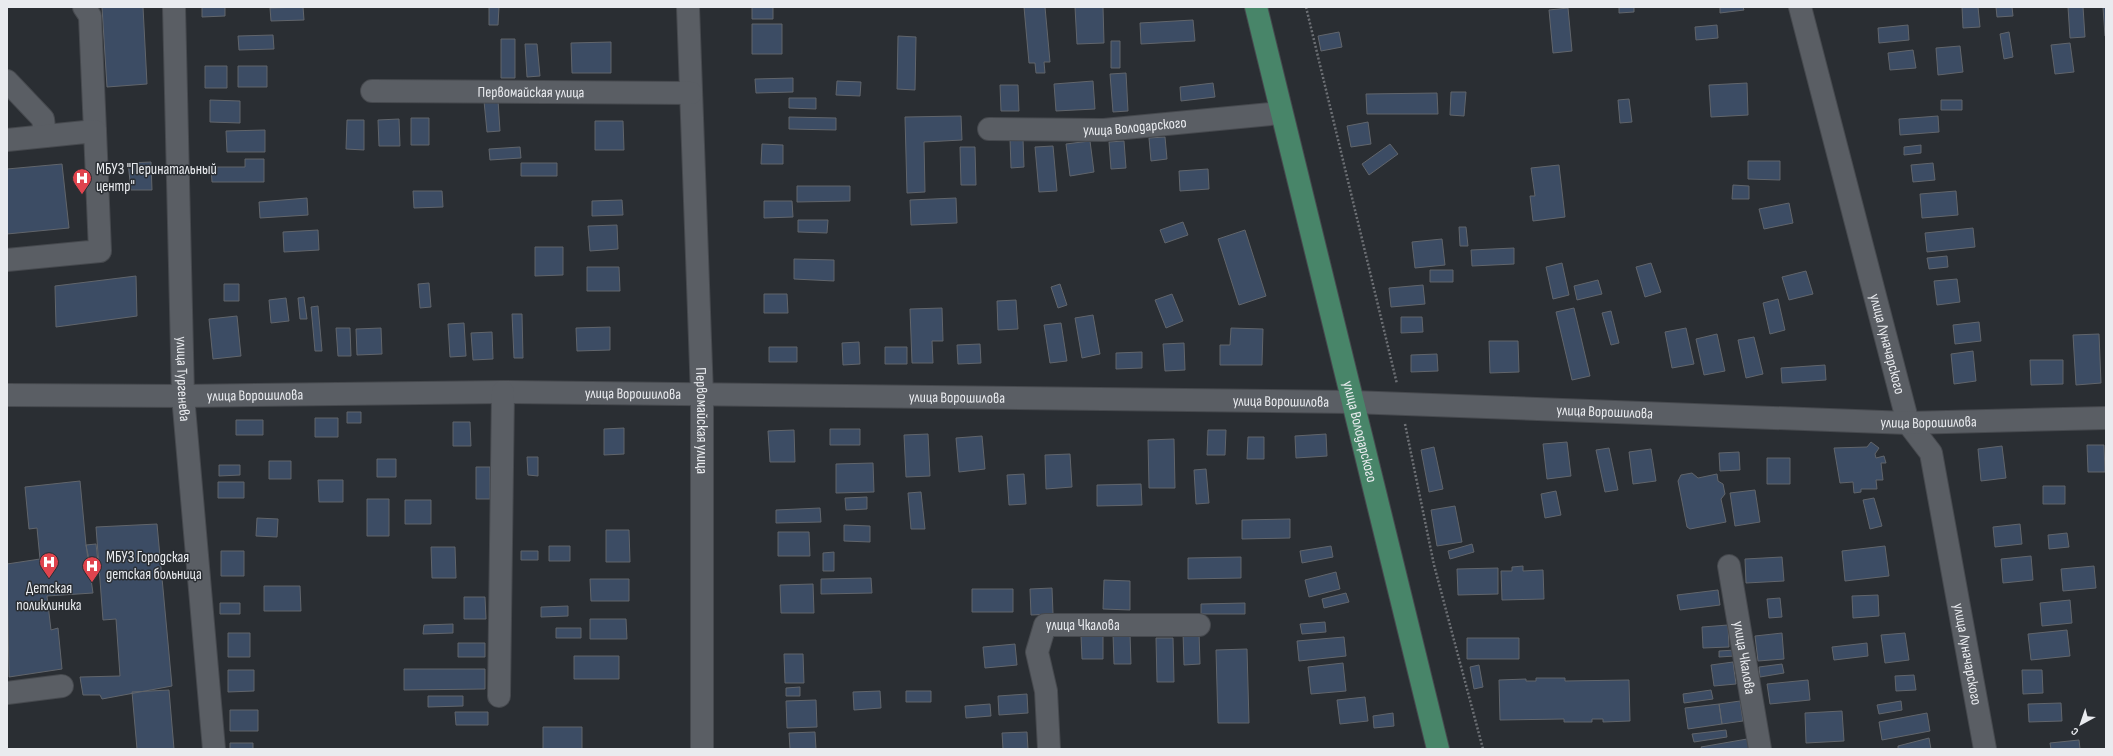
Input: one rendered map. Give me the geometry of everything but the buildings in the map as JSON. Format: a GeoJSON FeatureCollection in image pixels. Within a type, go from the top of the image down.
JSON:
{"type":"FeatureCollection","features":[{"type":"Feature","properties":{"kind":"main road","name":"улица Володарского"},"geometry":{"type":"LineString","coordinates":[[1256,7],[1438,749]]}},
{"type":"Feature","properties":{"kind":"street"},"geometry":{"type":"LineString","coordinates":[[7,260],[100,251],[90,16],[84,7]]}},
{"type":"Feature","properties":{"kind":"street","name":"улица Тургенева"},"geometry":{"type":"LineString","coordinates":[[174,7],[183,396],[214,749]]}},
{"type":"Feature","properties":{"kind":"street","name":"Первомайская улица"},"geometry":{"type":"LineString","coordinates":[[688,7],[702,395],[702,749]]}},
{"type":"Feature","properties":{"kind":"street","name":"улица Луначарского"},"geometry":{"type":"LineString","coordinates":[[1800,7],[1908,423],[1931,453],[1985,749]]}},
{"type":"Feature","properties":{"kind":"street"},"geometry":{"type":"LineString","coordinates":[[7,81],[43,119],[45,136]]}},
{"type":"Feature","properties":{"kind":"street","name":"Первомайская улица"},"geometry":{"type":"LineString","coordinates":[[372,92],[691,93]]}},
{"type":"Feature","properties":{"kind":"street","name":"улица Володарского"},"geometry":{"type":"LineString","coordinates":[[988,129],[1104,130],[1282,113]]}},
{"type":"Feature","properties":{"kind":"street"},"geometry":{"type":"LineString","coordinates":[[7,140],[95,131]]}},
{"type":"Feature","properties":{"kind":"street"},"geometry":{"type":"LineString","coordinates":[[500,696],[503,392]]}},
{"type":"Feature","properties":{"kind":"street","name":"улица Ворошилова"},"geometry":{"type":"LineString","coordinates":[[7,395],[183,396],[503,392],[1352,402],[1908,423],[2106,418]]}},
{"type":"Feature","properties":{"kind":"street","name":"улица Чкалова"},"geometry":{"type":"LineString","coordinates":[[1728,566],[1760,749]]}},
{"type":"Feature","properties":{"kind":"street","name":"улица Чкалова"},"geometry":{"type":"LineString","coordinates":[[1049,749],[1046,691],[1037,652],[1046,625],[1198,625]]}},
{"type":"Feature","properties":{"kind":"street"},"geometry":{"type":"LineString","coordinates":[[7,693],[62,686]]}},
{"type":"Feature","properties":{"kind":"path"},"geometry":{"type":"LineString","coordinates":[[1306,7],[1401,404],[1434,565],[1483,749]]}},
{"type":"Feature","properties":{"kind":"place","name":"МБУЗ \"Перинатальный центр\""},"geometry":{"type":"Point","coordinates":[82,195]}},
{"type":"Feature","properties":{"kind":"place","name":"Детская поликлиника"},"geometry":{"type":"Point","coordinates":[49,579]}},
{"type":"Feature","properties":{"kind":"place","name":"МБУЗ Городская детская больница"},"geometry":{"type":"Point","coordinates":[92,583]}}]}
